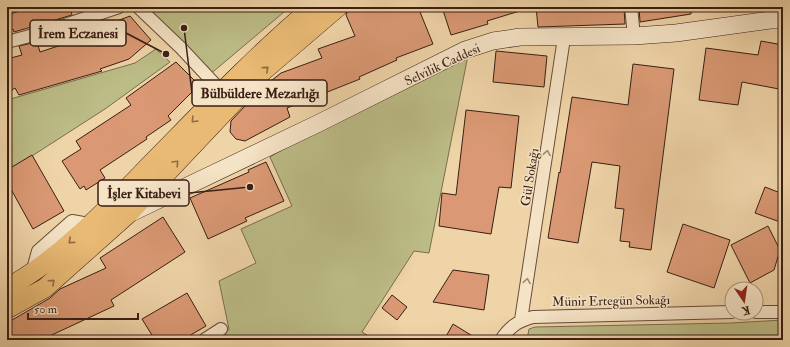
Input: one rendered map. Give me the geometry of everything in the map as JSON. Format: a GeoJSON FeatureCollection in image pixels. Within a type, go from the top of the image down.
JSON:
{"type":"FeatureCollection","features":[{"type":"Feature","properties":{"kind":"main road"},"geometry":{"type":"LineString","coordinates":[[7,308],[45,288],[128,214],[227,97],[261,53],[313,7]]}},
{"type":"Feature","properties":{"kind":"main road"},"geometry":{"type":"LineString","coordinates":[[7,288],[31,274],[115,201],[227,97],[262,72],[338,7]]}},
{"type":"Feature","properties":{"kind":"street"},"geometry":{"type":"LineString","coordinates":[[7,42],[41,33],[119,7]]}},
{"type":"Feature","properties":{"kind":"street"},"geometry":{"type":"LineString","coordinates":[[138,7],[181,48],[227,97]]}},
{"type":"Feature","properties":{"kind":"street"},"geometry":{"type":"LineString","coordinates":[[631,7],[634,36]]}},
{"type":"Feature","properties":{"kind":"street","name":"Selvilik Caddesi"},"geometry":{"type":"LineString","coordinates":[[128,214],[163,196],[317,124],[465,50],[493,41],[520,37],[564,38],[676,33],[770,20],[783,20]]}},
{"type":"Feature","properties":{"kind":"street","name":"Gül Sokağı"},"geometry":{"type":"LineString","coordinates":[[521,320],[564,38]]}},
{"type":"Feature","properties":{"kind":"street","name":"Münir Ertegün Sokağı"},"geometry":{"type":"LineString","coordinates":[[521,320],[548,315],[724,312]]}},
{"type":"Feature","properties":{"kind":"street"},"geometry":{"type":"LineString","coordinates":[[764,312],[783,312]]}},
{"type":"Feature","properties":{"kind":"street"},"geometry":{"type":"LineString","coordinates":[[501,340],[512,325],[521,320]]}},
{"type":"Feature","properties":{"kind":"street"},"geometry":{"type":"LineString","coordinates":[[204,340],[221,329]]}},
{"type":"Feature","properties":{"kind":"green space"},"geometry":{"type":"Polygon","coordinates":[[[145,7],[290,7],[208,76],[145,7]]]}},
{"type":"Feature","properties":{"kind":"green space"},"geometry":{"type":"Polygon","coordinates":[[[471,40],[429,253],[414,251],[362,332],[375,340],[221,340],[229,329],[219,281],[256,263],[241,229],[292,206],[270,157],[471,40]]]}},
{"type":"Feature","properties":{"kind":"green space"},"geometry":{"type":"Polygon","coordinates":[[[156,49],[170,62],[105,109],[7,172],[7,100],[135,63],[156,49]]]}},
{"type":"Feature","properties":{"kind":"green space"},"geometry":{"type":"Polygon","coordinates":[[[783,320],[783,340],[527,340],[529,329],[535,327],[731,323],[783,320]]]}},
{"type":"Feature","properties":{"kind":"building"},"geometry":{"type":"Polygon","coordinates":[[[32,7],[70,7],[72,15],[14,32],[13,29],[7,32],[7,15],[32,7]]]}},
{"type":"Feature","properties":{"kind":"building"},"geometry":{"type":"Polygon","coordinates":[[[349,7],[418,7],[433,44],[396,58],[397,60],[359,77],[360,79],[287,108],[290,117],[245,141],[236,139],[230,132],[231,121],[262,88],[281,73],[322,58],[318,49],[355,36],[346,15],[349,7]]]}},
{"type":"Feature","properties":{"kind":"building"},"geometry":{"type":"Polygon","coordinates":[[[442,7],[523,7],[523,10],[487,21],[488,24],[451,35],[442,7]]]}},
{"type":"Feature","properties":{"kind":"building"},"geometry":{"type":"Polygon","coordinates":[[[536,7],[624,7],[625,24],[538,27],[536,7]]]}},
{"type":"Feature","properties":{"kind":"building"},"geometry":{"type":"Polygon","coordinates":[[[639,7],[691,7],[691,14],[640,22],[639,7]]]}},
{"type":"Feature","properties":{"kind":"building"},"geometry":{"type":"Polygon","coordinates":[[[130,16],[151,40],[129,59],[100,69],[102,71],[19,95],[15,88],[7,93],[7,59],[22,55],[19,46],[37,42],[40,52],[107,30],[104,26],[130,16]]]}},
{"type":"Feature","properties":{"kind":"building"},"geometry":{"type":"Polygon","coordinates":[[[761,41],[783,45],[783,85],[780,84],[779,89],[742,82],[738,105],[699,100],[706,48],[758,55],[761,41]]]}},
{"type":"Feature","properties":{"kind":"building"},"geometry":{"type":"Polygon","coordinates":[[[496,51],[547,56],[544,87],[493,82],[496,51]]]}},
{"type":"Feature","properties":{"kind":"building"},"geometry":{"type":"Polygon","coordinates":[[[176,62],[199,85],[168,116],[171,120],[146,137],[147,139],[100,170],[105,178],[86,190],[84,186],[80,189],[62,161],[81,149],[76,141],[131,105],[126,98],[176,62]]]}},
{"type":"Feature","properties":{"kind":"building"},"geometry":{"type":"Polygon","coordinates":[[[633,64],[674,69],[651,250],[629,247],[630,242],[620,241],[624,209],[615,208],[620,166],[592,162],[578,243],[548,238],[572,97],[628,105],[633,64]]]}},
{"type":"Feature","properties":{"kind":"building"},"geometry":{"type":"Polygon","coordinates":[[[466,110],[519,116],[511,188],[499,187],[491,234],[439,226],[442,193],[456,195],[466,110]]]}},
{"type":"Feature","properties":{"kind":"building"},"geometry":{"type":"Polygon","coordinates":[[[32,155],[64,211],[33,229],[7,182],[7,170],[32,155]]]}},
{"type":"Feature","properties":{"kind":"building"},"geometry":{"type":"Polygon","coordinates":[[[266,162],[284,201],[245,218],[247,221],[208,239],[190,198],[249,172],[248,170],[266,162]]]}},
{"type":"Feature","properties":{"kind":"building"},"geometry":{"type":"Polygon","coordinates":[[[765,187],[783,194],[783,223],[755,213],[765,187]]]}},
{"type":"Feature","properties":{"kind":"building"},"geometry":{"type":"Polygon","coordinates":[[[163,217],[185,252],[111,300],[114,306],[41,340],[7,340],[7,323],[50,298],[60,289],[106,268],[100,258],[163,217]]]}},
{"type":"Feature","properties":{"kind":"building"},"geometry":{"type":"Polygon","coordinates":[[[683,224],[730,240],[714,288],[667,272],[683,224]]]}},
{"type":"Feature","properties":{"kind":"building"},"geometry":{"type":"Polygon","coordinates":[[[768,226],[780,250],[774,270],[754,281],[749,281],[731,245],[768,226]]]}},
{"type":"Feature","properties":{"kind":"building"},"geometry":{"type":"Polygon","coordinates":[[[453,270],[489,275],[484,310],[433,302],[453,270]]]}},
{"type":"Feature","properties":{"kind":"building"},"geometry":{"type":"Polygon","coordinates":[[[187,293],[206,326],[182,340],[155,340],[142,319],[187,293]]]}},
{"type":"Feature","properties":{"kind":"building"},"geometry":{"type":"Polygon","coordinates":[[[392,295],[407,307],[397,320],[382,308],[392,295]]]}},
{"type":"Feature","properties":{"kind":"building"},"geometry":{"type":"Polygon","coordinates":[[[453,324],[479,340],[444,340],[453,324]]]}},
{"type":"Feature","properties":{"kind":"place","name":"Bülbüldere Mezarlığı"},"geometry":{"type":"Point","coordinates":[184,28]}},
{"type":"Feature","properties":{"kind":"place","name":"İrem Eczanesi"},"geometry":{"type":"Point","coordinates":[166,54]}},
{"type":"Feature","properties":{"kind":"place","name":"İşler Kitabevi"},"geometry":{"type":"Point","coordinates":[250,187]}}]}
